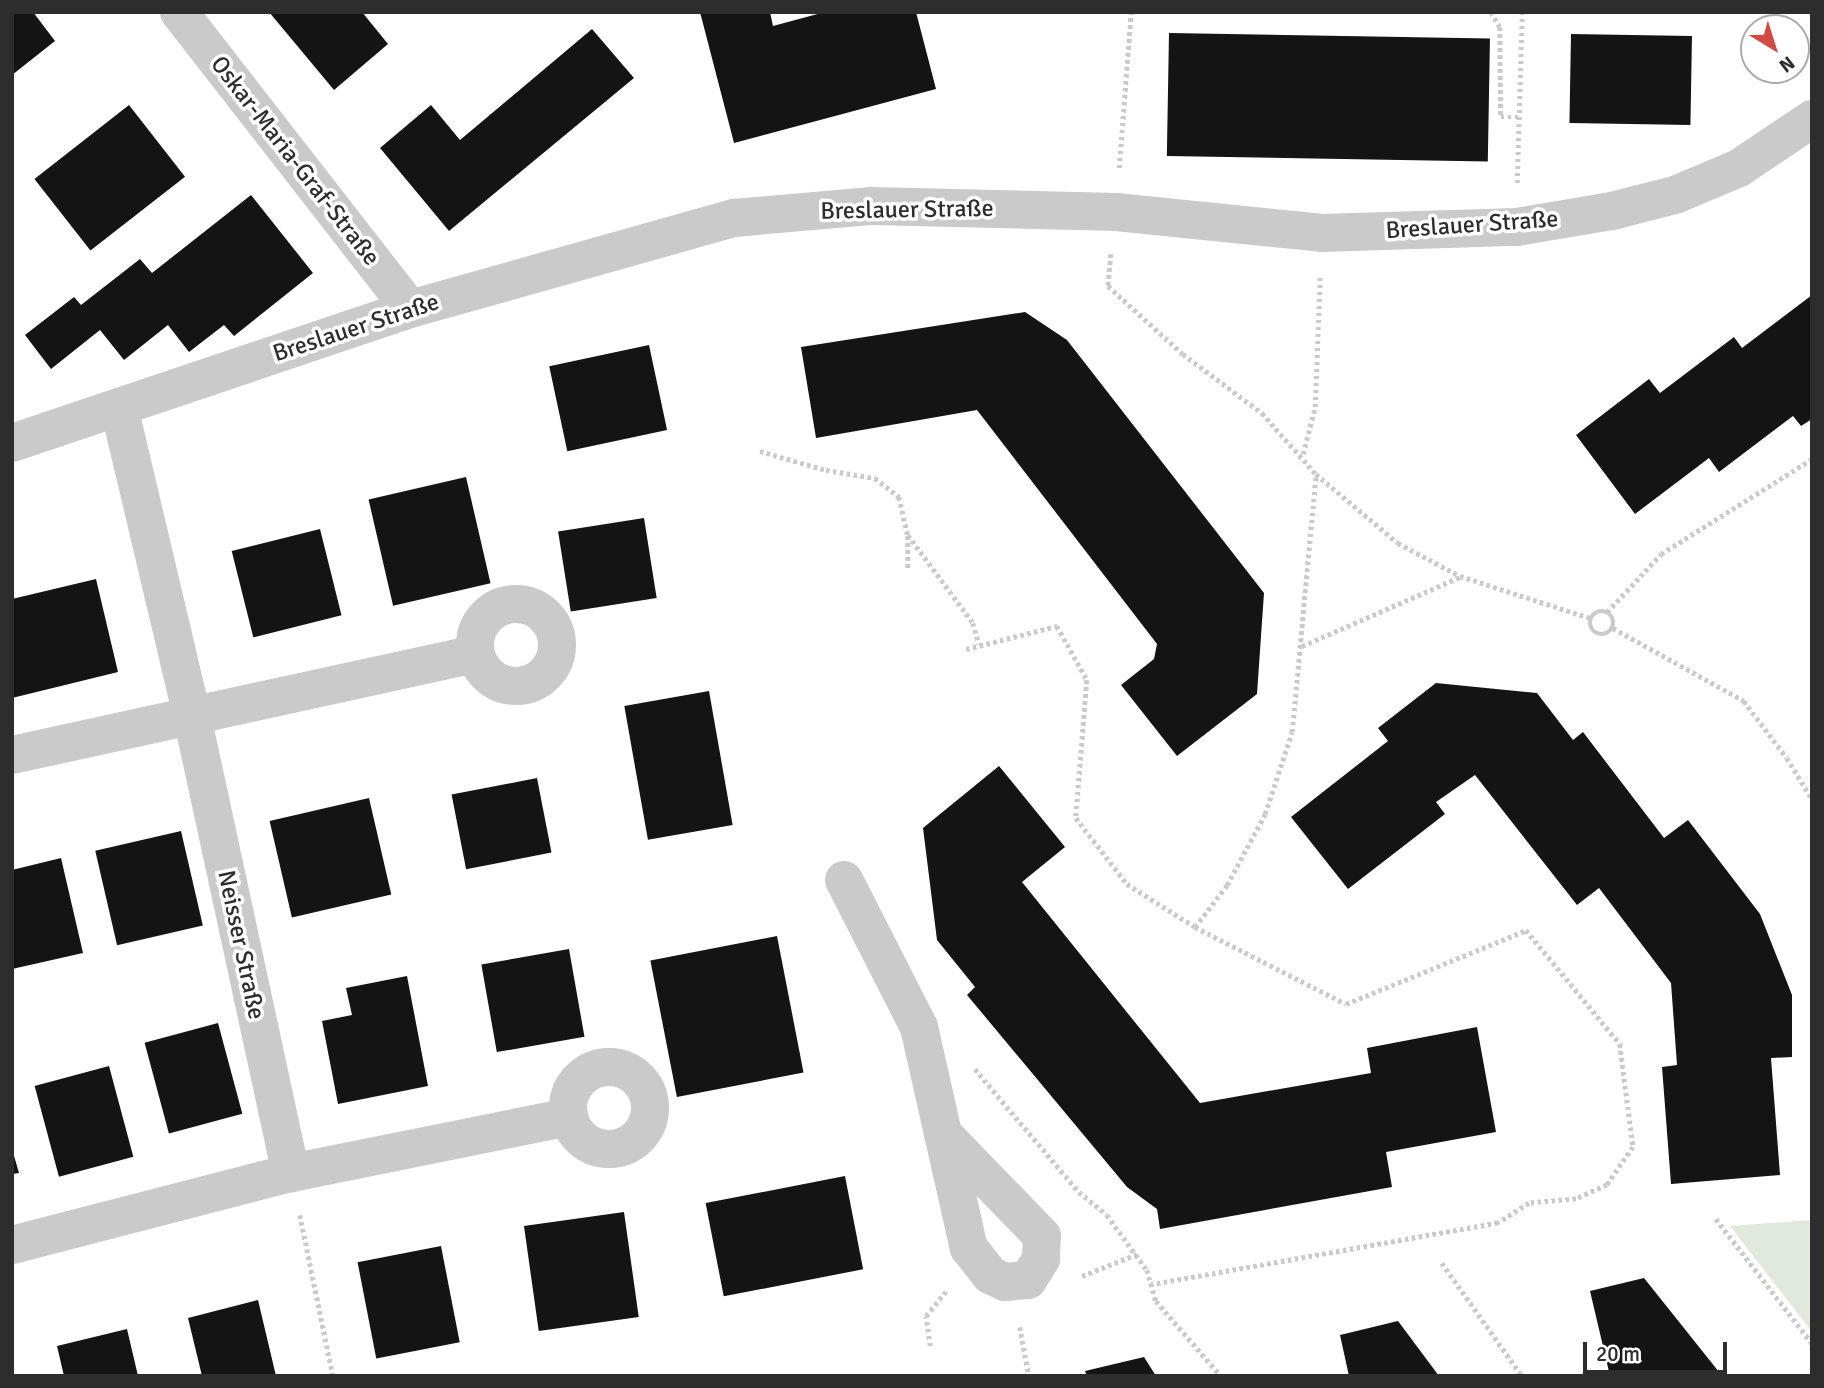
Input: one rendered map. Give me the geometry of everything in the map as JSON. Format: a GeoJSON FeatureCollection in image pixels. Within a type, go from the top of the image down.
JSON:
{"type":"FeatureCollection","features":[{"type":"Feature","properties":{"kind":"street","name":"Oskar-Maria-Graf-Straße"},"geometry":{"type":"LineString","coordinates":[[179,12],[410,309]]}},
{"type":"Feature","properties":{"kind":"street","name":"Breslauer Straße"},"geometry":{"type":"LineString","coordinates":[[12,443],[410,309],[734,218],[872,206],[1116,212],[1322,233],[1517,227],[1612,211],[1675,195],[1739,168],[1812,119]]}},
{"type":"Feature","properties":{"kind":"street","name":"Neisser Straße"},"geometry":{"type":"LineString","coordinates":[[119,407],[192,716],[291,1174]]}},
{"type":"Feature","properties":{"kind":"street"},"geometry":{"type":"LineString","coordinates":[[12,755],[475,654]]}},
{"type":"Feature","properties":{"kind":"street"},"geometry":{"type":"LineString","coordinates":[[844,880],[919,1027],[943,1134],[969,1248],[990,1275],[1005,1282],[1028,1280],[1041,1259],[1042,1236],[943,1134]]}},
{"type":"Feature","properties":{"kind":"street"},"geometry":{"type":"LineString","coordinates":[[12,1245],[291,1174],[569,1117]]}},
{"type":"Feature","properties":{"kind":"path"},"geometry":{"type":"LineString","coordinates":[[1130,12],[1108,286],[1183,354],[1262,413],[1303,455],[1317,474],[1398,543],[1460,576],[1590,618]]}},
{"type":"Feature","properties":{"kind":"path"},"geometry":{"type":"LineString","coordinates":[[1491,12],[1500,26],[1501,117],[1518,117]]}},
{"type":"Feature","properties":{"kind":"path"},"geometry":{"type":"LineString","coordinates":[[1517,227],[1522,12]]}},
{"type":"Feature","properties":{"kind":"path"},"geometry":{"type":"LineString","coordinates":[[1303,455],[1315,407],[1322,233]]}},
{"type":"Feature","properties":{"kind":"path"},"geometry":{"type":"LineString","coordinates":[[760,451],[826,470],[875,478],[900,497],[908,536],[908,570]]}},
{"type":"Feature","properties":{"kind":"path"},"geometry":{"type":"LineString","coordinates":[[1607,612],[1661,554],[1812,459]]}},
{"type":"Feature","properties":{"kind":"path"},"geometry":{"type":"LineString","coordinates":[[1195,927],[1227,886],[1265,814],[1292,732],[1317,474]]}},
{"type":"Feature","properties":{"kind":"path"},"geometry":{"type":"LineString","coordinates":[[908,536],[973,623],[979,644]]}},
{"type":"Feature","properties":{"kind":"path"},"geometry":{"type":"LineString","coordinates":[[1302,646],[1460,576]]}},
{"type":"Feature","properties":{"kind":"path"},"geometry":{"type":"LineString","coordinates":[[1597,611],[1607,612],[1614,618],[1613,628],[1606,635],[1597,634],[1590,628],[1590,618],[1597,611]]}},
{"type":"Feature","properties":{"kind":"path"},"geometry":{"type":"LineString","coordinates":[[967,649],[1057,626],[1087,680],[1076,818],[1127,884],[1195,927],[1346,1004],[1526,930],[1620,1044],[1633,1147],[1607,1185],[1576,1199],[1529,1203],[1498,1223],[1150,1285]]}},
{"type":"Feature","properties":{"kind":"path"},"geometry":{"type":"LineString","coordinates":[[1613,628],[1744,701],[1787,758],[1812,799]]}},
{"type":"Feature","properties":{"kind":"path"},"geometry":{"type":"LineString","coordinates":[[919,1027],[943,1030],[1079,1192],[1107,1215],[1147,1270],[1156,1301],[1221,1376]]}},
{"type":"Feature","properties":{"kind":"path"},"geometry":{"type":"LineString","coordinates":[[291,1174],[334,1376]]}},
{"type":"Feature","properties":{"kind":"path"},"geometry":{"type":"LineString","coordinates":[[1716,1219],[1812,1343]]}},
{"type":"Feature","properties":{"kind":"path"},"geometry":{"type":"LineString","coordinates":[[1442,1263],[1522,1376]]}},
{"type":"Feature","properties":{"kind":"path"},"geometry":{"type":"LineString","coordinates":[[930,1346],[926,1316],[954,1280],[990,1275]]}},
{"type":"Feature","properties":{"kind":"path"},"geometry":{"type":"LineString","coordinates":[[1020,1327],[1029,1376]]}},
{"type":"Feature","properties":{"kind":"shaded area"},"geometry":{"type":"Polygon","coordinates":[[[1812,1220],[1812,1332],[1730,1226],[1812,1220]]]}},
{"type":"Feature","properties":{"kind":"building"},"geometry":{"type":"Polygon","coordinates":[[[12,12],[33,12],[55,41],[12,75],[12,12]]]}},
{"type":"Feature","properties":{"kind":"building"},"geometry":{"type":"Polygon","coordinates":[[[269,12],[362,12],[388,44],[334,90],[269,12]]]}},
{"type":"Feature","properties":{"kind":"building"},"geometry":{"type":"Polygon","coordinates":[[[700,12],[770,12],[773,26],[825,12],[916,12],[936,89],[734,143],[700,12]]]}},
{"type":"Feature","properties":{"kind":"building"},"geometry":{"type":"Polygon","coordinates":[[[592,29],[634,78],[449,231],[380,148],[431,105],[460,140],[592,29]]]}},
{"type":"Feature","properties":{"kind":"building"},"geometry":{"type":"Polygon","coordinates":[[[1169,33],[1490,39],[1488,162],[1167,156],[1169,33]]]}},
{"type":"Feature","properties":{"kind":"building"},"geometry":{"type":"Polygon","coordinates":[[[1571,34],[1692,36],[1690,125],[1569,123],[1571,34]]]}},
{"type":"Feature","properties":{"kind":"building"},"geometry":{"type":"Polygon","coordinates":[[[129,105],[185,177],[90,251],[34,179],[129,105]]]}},
{"type":"Feature","properties":{"kind":"building"},"geometry":{"type":"Polygon","coordinates":[[[251,195],[313,273],[234,336],[224,325],[189,352],[168,325],[124,360],[100,330],[51,369],[25,335],[74,297],[81,305],[140,259],[152,273],[251,195]]]}},
{"type":"Feature","properties":{"kind":"building"},"geometry":{"type":"Polygon","coordinates":[[[1812,295],[1812,419],[1801,426],[1793,416],[1719,472],[1709,458],[1635,514],[1576,435],[1649,379],[1660,393],[1734,337],[1742,348],[1812,295]]]}},
{"type":"Feature","properties":{"kind":"building"},"geometry":{"type":"Polygon","coordinates":[[[1025,312],[1067,340],[1264,593],[1257,694],[1177,756],[1121,685],[1154,659],[1157,644],[977,410],[816,438],[801,347],[1025,312]]]}},
{"type":"Feature","properties":{"kind":"building"},"geometry":{"type":"Polygon","coordinates":[[[649,345],[667,430],[567,451],[549,366],[649,345]]]}},
{"type":"Feature","properties":{"kind":"building"},"geometry":{"type":"Polygon","coordinates":[[[466,477],[491,583],[393,606],[369,499],[466,477]]]}},
{"type":"Feature","properties":{"kind":"building"},"geometry":{"type":"Polygon","coordinates":[[[644,518],[657,598],[571,612],[558,532],[644,518]]]}},
{"type":"Feature","properties":{"kind":"building"},"geometry":{"type":"Polygon","coordinates":[[[320,529],[342,615],[253,637],[232,551],[320,529]]]}},
{"type":"Feature","properties":{"kind":"building"},"geometry":{"type":"Polygon","coordinates":[[[96,579],[118,672],[12,698],[12,599],[96,579]]]}},
{"type":"Feature","properties":{"kind":"building"},"geometry":{"type":"Polygon","coordinates":[[[1436,683],[1537,693],[1573,740],[1583,732],[1664,838],[1688,820],[1760,914],[1792,995],[1792,1057],[1771,1058],[1780,1175],[1671,1184],[1662,1067],[1677,1065],[1671,983],[1599,888],[1577,905],[1475,775],[1436,802],[1445,814],[1348,889],[1291,817],[1388,741],[1378,728],[1436,683]]]}},
{"type":"Feature","properties":{"kind":"building"},"geometry":{"type":"Polygon","coordinates":[[[709,691],[733,825],[648,840],[624,706],[709,691]]]}},
{"type":"Feature","properties":{"kind":"building"},"geometry":{"type":"Polygon","coordinates":[[[999,766],[1065,847],[1022,882],[1200,1103],[1371,1073],[1367,1048],[1477,1027],[1496,1132],[1386,1152],[1392,1187],[1160,1229],[1157,1209],[1127,1187],[967,995],[975,987],[937,940],[923,828],[999,766]]]}},
{"type":"Feature","properties":{"kind":"building"},"geometry":{"type":"Polygon","coordinates":[[[537,778],[552,853],[466,869],[452,795],[537,778]]]}},
{"type":"Feature","properties":{"kind":"building"},"geometry":{"type":"Polygon","coordinates":[[[369,798],[391,894],[292,917],[270,821],[369,798]]]}},
{"type":"Feature","properties":{"kind":"building"},"geometry":{"type":"Polygon","coordinates":[[[181,831],[203,926],[117,945],[95,851],[181,831]]]}},
{"type":"Feature","properties":{"kind":"building"},"geometry":{"type":"Polygon","coordinates":[[[61,858],[83,953],[12,969],[12,870],[61,858]]]}},
{"type":"Feature","properties":{"kind":"building"},"geometry":{"type":"Polygon","coordinates":[[[777,936],[804,1072],[677,1097],[650,961],[777,936]]]}},
{"type":"Feature","properties":{"kind":"building"},"geometry":{"type":"Polygon","coordinates":[[[569,949],[584,1037],[497,1052],[481,964],[569,949]]]}},
{"type":"Feature","properties":{"kind":"building"},"geometry":{"type":"Polygon","coordinates":[[[407,976],[428,1086],[338,1104],[322,1021],[352,1015],[346,988],[407,976]]]}},
{"type":"Feature","properties":{"kind":"building"},"geometry":{"type":"Polygon","coordinates":[[[218,1023],[242,1114],[169,1133],[145,1043],[218,1023]]]}},
{"type":"Feature","properties":{"kind":"building"},"geometry":{"type":"Polygon","coordinates":[[[109,1066],[133,1157],[59,1177],[35,1086],[109,1066]]]}},
{"type":"Feature","properties":{"kind":"building"},"geometry":{"type":"Polygon","coordinates":[[[12,1149],[19,1173],[12,1174],[12,1149]]]}},
{"type":"Feature","properties":{"kind":"building"},"geometry":{"type":"Polygon","coordinates":[[[845,1176],[863,1269],[724,1296],[706,1203],[845,1176]]]}},
{"type":"Feature","properties":{"kind":"building"},"geometry":{"type":"Polygon","coordinates":[[[624,1212],[639,1317],[539,1331],[524,1226],[624,1212]]]}},
{"type":"Feature","properties":{"kind":"building"},"geometry":{"type":"Polygon","coordinates":[[[441,1246],[460,1342],[376,1358],[358,1262],[441,1246]]]}},
{"type":"Feature","properties":{"kind":"building"},"geometry":{"type":"Polygon","coordinates":[[[1644,1278],[1720,1376],[1610,1376],[1590,1291],[1644,1278]]]}},
{"type":"Feature","properties":{"kind":"building"},"geometry":{"type":"Polygon","coordinates":[[[258,1300],[276,1376],[202,1376],[188,1318],[258,1300]]]}},
{"type":"Feature","properties":{"kind":"building"},"geometry":{"type":"Polygon","coordinates":[[[1398,1321],[1439,1376],[1349,1376],[1340,1335],[1398,1321]]]}},
{"type":"Feature","properties":{"kind":"building"},"geometry":{"type":"Polygon","coordinates":[[[127,1329],[138,1376],[64,1376],[57,1346],[127,1329]]]}},
{"type":"Feature","properties":{"kind":"building"},"geometry":{"type":"Polygon","coordinates":[[[1144,1357],[1156,1376],[1087,1376],[1085,1371],[1144,1357]]]}}]}
